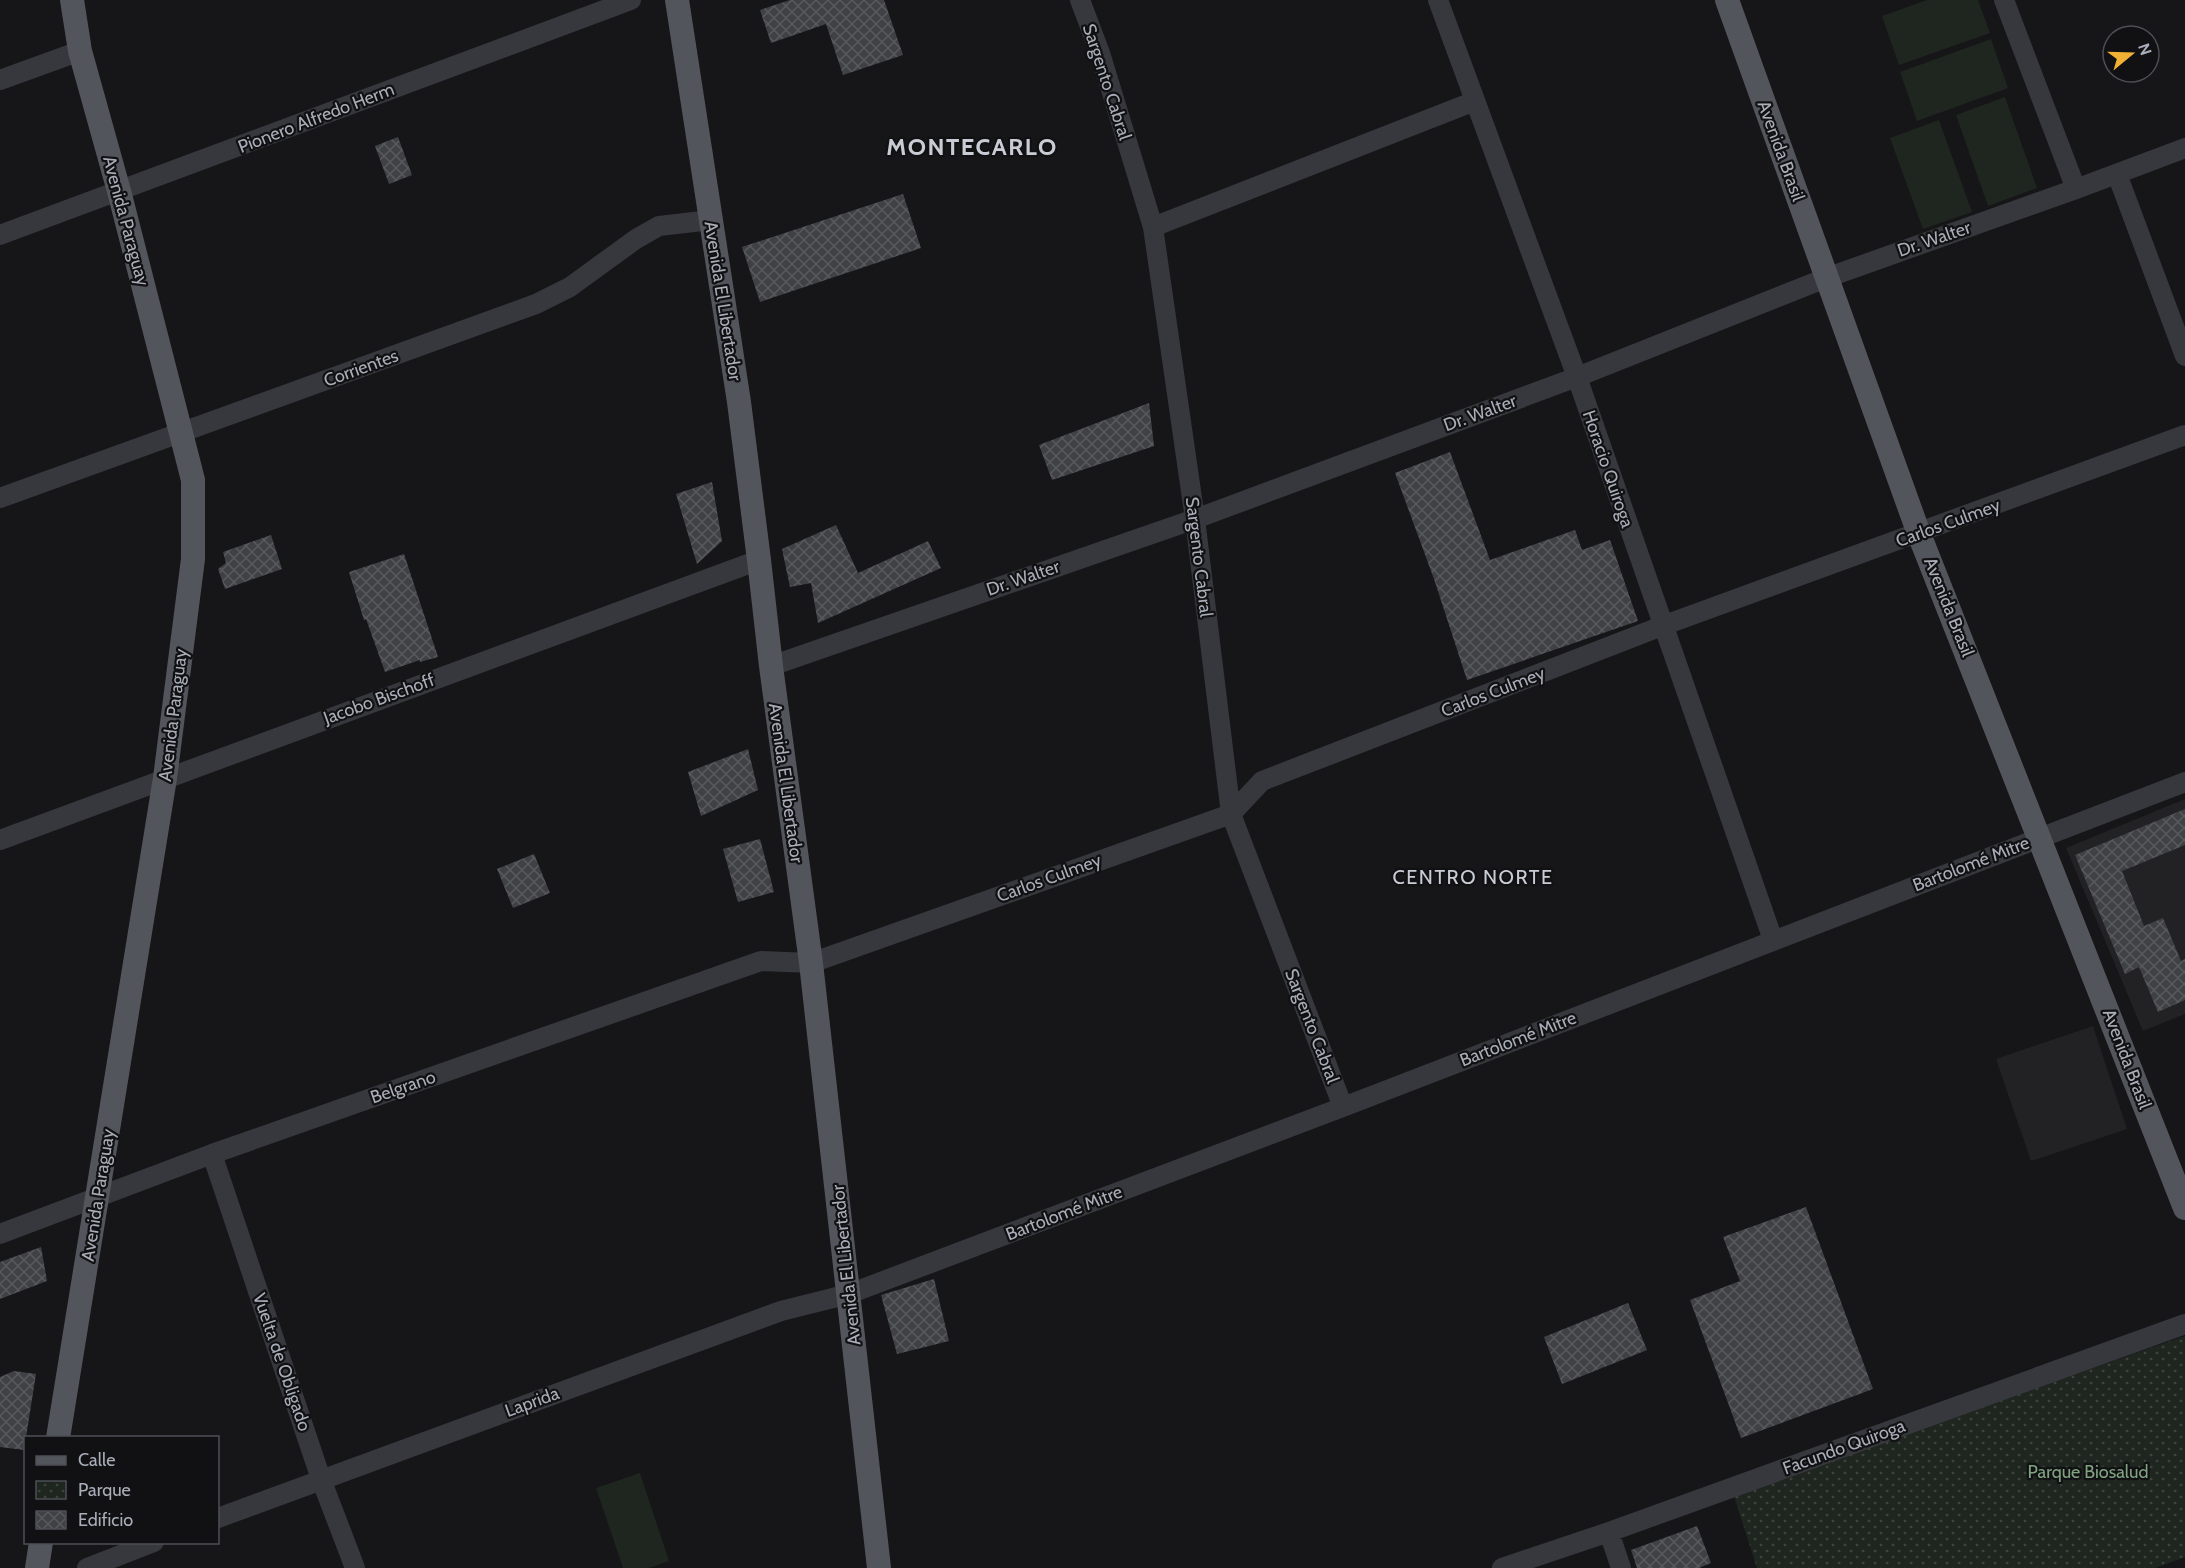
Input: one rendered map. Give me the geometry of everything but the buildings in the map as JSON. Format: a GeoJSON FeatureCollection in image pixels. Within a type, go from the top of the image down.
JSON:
{"type":"FeatureCollection","features":[{"type":"Feature","properties":{"kind":"main road","name":"Avenida Paraguay"},"geometry":{"type":"LineString","coordinates":[[58,1436],[165,778],[193,560],[193,480],[80,51],[72,0]]}},
{"type":"Feature","properties":{"kind":"main road","name":"Avenida El Libertador"},"geometry":{"type":"LineString","coordinates":[[677,0],[739,402],[771,666],[811,963],[879,1568]]}},
{"type":"Feature","properties":{"kind":"main road","name":"Avenida Brasil"},"geometry":{"type":"LineString","coordinates":[[1727,0],[1919,534],[2185,1208]]}},
{"type":"Feature","properties":{"kind":"main road"},"geometry":{"type":"LineString","coordinates":[[37,1568],[41,1544]]}},
{"type":"Feature","properties":{"kind":"street","name":"Pionero Alfredo Herm"},"geometry":{"type":"LineString","coordinates":[[0,235],[631,0]]}},
{"type":"Feature","properties":{"kind":"street","name":"Sargento Cabral"},"geometry":{"type":"LineString","coordinates":[[1080,0],[1101,52],[1153,227],[1195,519],[1231,814],[1343,1107]]}},
{"type":"Feature","properties":{"kind":"street","name":"Horacio Quiroga"},"geometry":{"type":"LineString","coordinates":[[1438,0],[1577,377],[1773,940]]}},
{"type":"Feature","properties":{"kind":"street"},"geometry":{"type":"LineString","coordinates":[[2004,0],[2076,189]]}},
{"type":"Feature","properties":{"kind":"street"},"geometry":{"type":"LineString","coordinates":[[0,80],[80,51]]}},
{"type":"Feature","properties":{"kind":"street"},"geometry":{"type":"LineString","coordinates":[[1153,227],[1475,101]]}},
{"type":"Feature","properties":{"kind":"street","name":"Dr. Walter"},"geometry":{"type":"LineString","coordinates":[[771,666],[1195,519],[1577,377],[1826,278],[2185,148]]}},
{"type":"Feature","properties":{"kind":"street"},"geometry":{"type":"LineString","coordinates":[[2117,174],[2185,356]]}},
{"type":"Feature","properties":{"kind":"street","name":"Corrientes"},"geometry":{"type":"LineString","coordinates":[[0,498],[536,304],[570,287],[636,239],[659,226],[711,220]]}},
{"type":"Feature","properties":{"kind":"street","name":"Carlos Culmey"},"geometry":{"type":"LineString","coordinates":[[811,963],[1231,814],[1262,781],[1662,626],[2185,435]]}},
{"type":"Feature","properties":{"kind":"street","name":"Jacobo Bischoff"},"geometry":{"type":"LineString","coordinates":[[0,840],[759,560]]}},
{"type":"Feature","properties":{"kind":"street","name":"Bartolomé Mitre"},"geometry":{"type":"LineString","coordinates":[[849,1294],[1343,1107],[2185,782]]}},
{"type":"Feature","properties":{"kind":"street","name":"Belgrano"},"geometry":{"type":"LineString","coordinates":[[0,1234],[212,1154],[761,961],[811,963]]}},
{"type":"Feature","properties":{"kind":"street","name":"Vuelta de Obligado"},"geometry":{"type":"LineString","coordinates":[[212,1154],[321,1479],[355,1568]]}},
{"type":"Feature","properties":{"kind":"street","name":"Laprida"},"geometry":{"type":"LineString","coordinates":[[219,1518],[781,1311],[849,1294]]}},
{"type":"Feature","properties":{"kind":"street","name":"Facundo Quiroga"},"geometry":{"type":"LineString","coordinates":[[1502,1568],[1609,1532],[2185,1324]]}},
{"type":"Feature","properties":{"kind":"street"},"geometry":{"type":"LineString","coordinates":[[1609,1532],[1622,1568]]}},
{"type":"Feature","properties":{"kind":"street"},"geometry":{"type":"LineString","coordinates":[[87,1568],[149,1544]]}},
{"type":"Feature","properties":{"kind":"shaded area"},"geometry":{"type":"Polygon","coordinates":[[[2185,799],[2185,1014],[2143,1031],[2066,848],[2185,799]]]}},
{"type":"Feature","properties":{"kind":"shaded area"},"geometry":{"type":"Polygon","coordinates":[[[2093,1026],[2127,1129],[2031,1161],[1996,1059],[2093,1026]]]}},
{"type":"Feature","properties":{"kind":"green space"},"geometry":{"type":"Polygon","coordinates":[[[1927,0],[1978,0],[1990,33],[1899,65],[1882,16],[1927,0]]]}},
{"type":"Feature","properties":{"kind":"green space"},"geometry":{"type":"Polygon","coordinates":[[[1991,39],[2008,88],[1917,121],[1900,72],[1991,39]]]}},
{"type":"Feature","properties":{"kind":"green space"},"geometry":{"type":"Polygon","coordinates":[[[2005,97],[2037,188],[1988,206],[1956,115],[2005,97]]]}},
{"type":"Feature","properties":{"kind":"green space"},"geometry":{"type":"Polygon","coordinates":[[[1939,120],[1972,212],[1923,229],[1890,138],[1939,120]]]}},
{"type":"Feature","properties":{"kind":"green space","name":"Parque Biosalud"},"geometry":{"type":"Polygon","coordinates":[[[2185,1336],[2185,1557],[2155,1568],[1757,1568],[1733,1493],[2185,1336]]]}},
{"type":"Feature","properties":{"kind":"green space"},"geometry":{"type":"Polygon","coordinates":[[[640,1473],[669,1561],[649,1568],[623,1568],[596,1488],[640,1473]]]}},
{"type":"Feature","properties":{"kind":"district","name":"MONTECARLO"},"geometry":{"type":"Point","coordinates":[972,147]}},
{"type":"Feature","properties":{"kind":"district","name":"CENTRO NORTE"},"geometry":{"type":"Point","coordinates":[1473,877]}}]}
